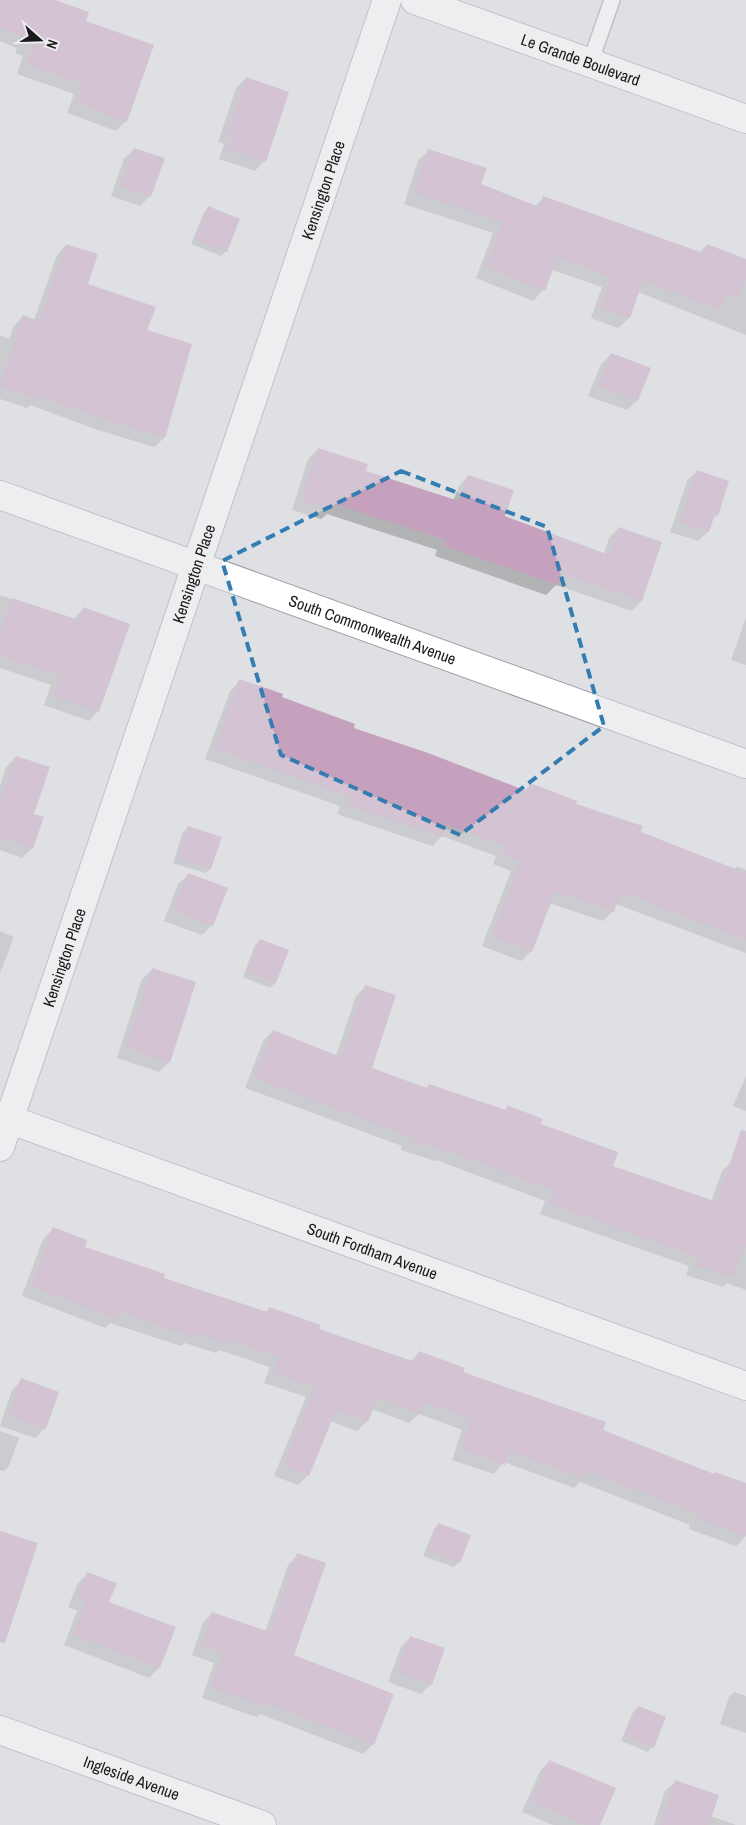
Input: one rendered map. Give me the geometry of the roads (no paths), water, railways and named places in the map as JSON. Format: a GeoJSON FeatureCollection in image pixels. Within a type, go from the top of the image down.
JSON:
{"type":"FeatureCollection","features":[{"type":"Feature","properties":{"kind":"street","name":"Kensington Place"},"geometry":{"type":"LineString","coordinates":[[0,1147],[5,1118],[196,566],[387,0]]}},
{"type":"Feature","properties":{"kind":"street","name":"Le Grande Boulevard"},"geometry":{"type":"LineString","coordinates":[[415,0],[746,119]]}},
{"type":"Feature","properties":{"kind":"street","name":"South Commonwealth Avenue"},"geometry":{"type":"LineString","coordinates":[[0,495],[746,764]]}},
{"type":"Feature","properties":{"kind":"street","name":"South Fordham Avenue"},"geometry":{"type":"LineString","coordinates":[[5,1118],[746,1386]]}},
{"type":"Feature","properties":{"kind":"street","name":"Ingleside Avenue"},"geometry":{"type":"LineString","coordinates":[[0,1730],[262,1825]]}},
{"type":"Feature","properties":{"kind":"lane"},"geometry":{"type":"LineString","coordinates":[[590,63],[612,0]]}}]}
